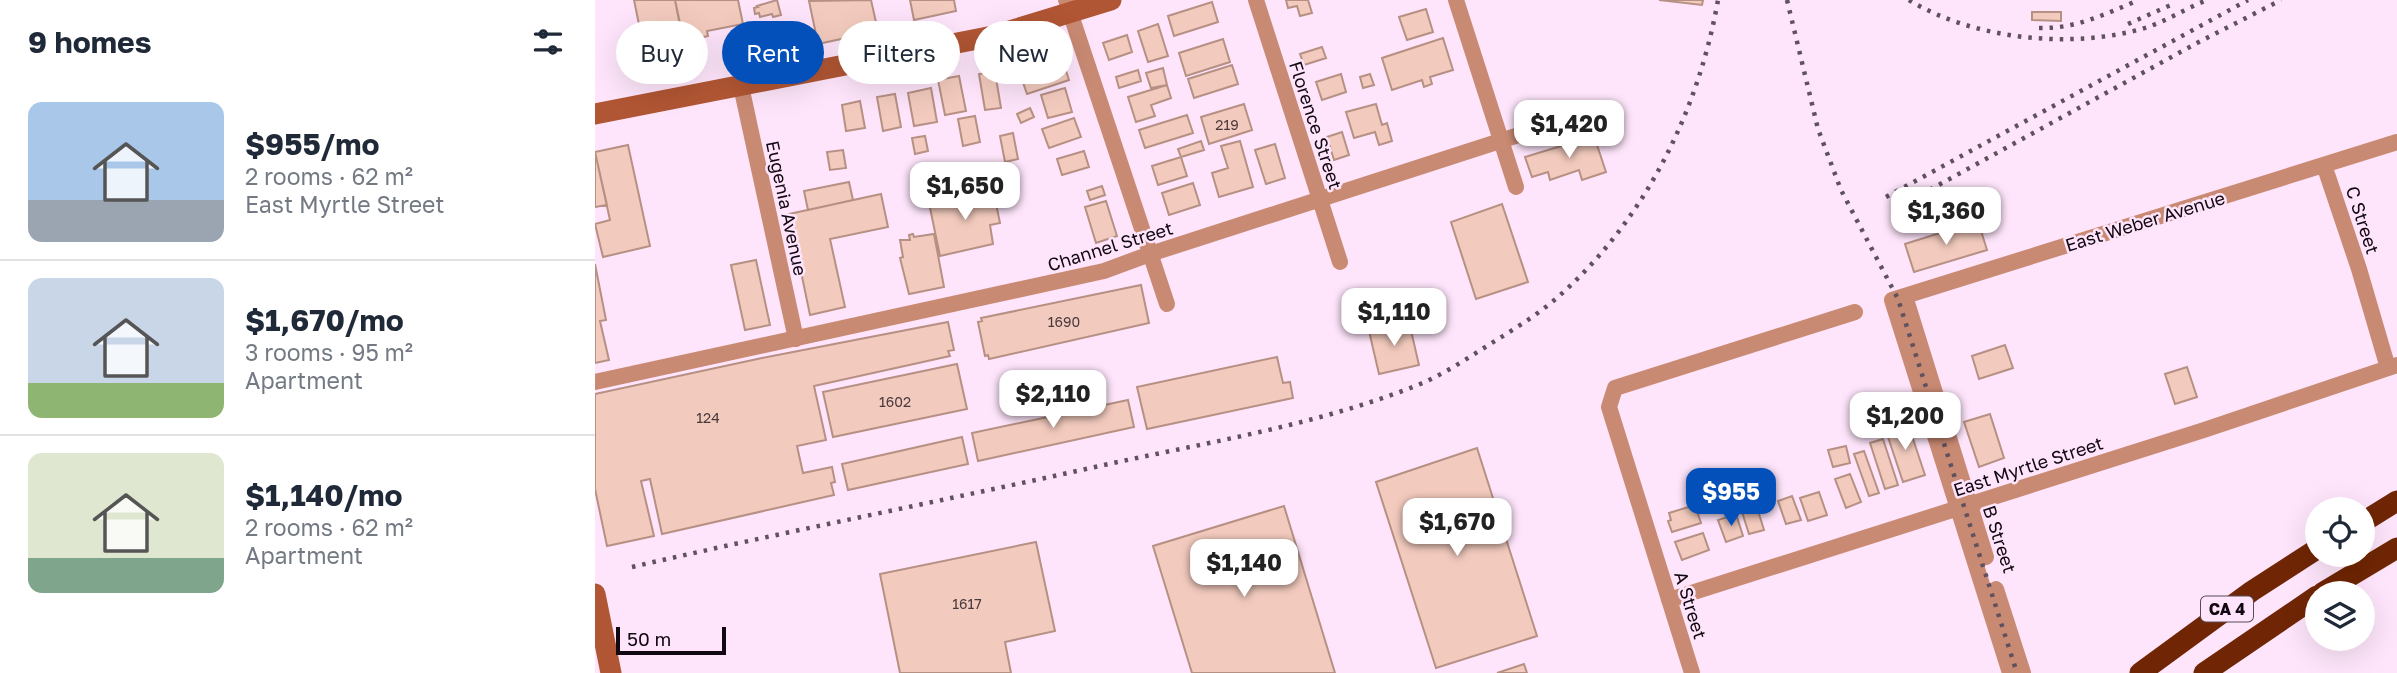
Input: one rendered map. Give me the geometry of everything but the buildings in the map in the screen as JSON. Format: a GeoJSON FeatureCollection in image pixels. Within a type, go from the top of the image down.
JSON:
{"type":"FeatureCollection","features":[{"type":"Feature","properties":{"kind":"highway"},"geometry":{"type":"LineString","coordinates":[[2375,515],[2397,502]]}},
{"type":"Feature","properties":{"kind":"highway"},"geometry":{"type":"LineString","coordinates":[[2342,581],[2397,548]]}},
{"type":"Feature","properties":{"kind":"highway","name":"CA 4"},"geometry":{"type":"LineString","coordinates":[[2140,673],[2252,591],[2305,557]]}},
{"type":"Feature","properties":{"kind":"highway","name":"CA 4"},"geometry":{"type":"LineString","coordinates":[[2204,673],[2305,604]]}},
{"type":"Feature","properties":{"kind":"street"},"geometry":{"type":"LineString","coordinates":[[595,114],[993,36],[1068,7],[1111,0]]}},
{"type":"Feature","properties":{"kind":"street","name":"Florence Street"},"geometry":{"type":"LineString","coordinates":[[1256,0],[1340,262]]}},
{"type":"Feature","properties":{"kind":"street"},"geometry":{"type":"LineString","coordinates":[[1456,0],[1516,187]]}},
{"type":"Feature","properties":{"kind":"street"},"geometry":{"type":"LineString","coordinates":[[1068,7],[1167,304]]}},
{"type":"Feature","properties":{"kind":"street","name":"Eugenia Avenue"},"geometry":{"type":"LineString","coordinates":[[741,86],[796,339]]}},
{"type":"Feature","properties":{"kind":"street","name":"Channel Street"},"geometry":{"type":"LineString","coordinates":[[595,382],[1068,281],[1584,114]]}},
{"type":"Feature","properties":{"kind":"street","name":"East Weber Avenue"},"geometry":{"type":"LineString","coordinates":[[1899,298],[2397,142]]}},
{"type":"Feature","properties":{"kind":"street","name":"C Street"},"geometry":{"type":"LineString","coordinates":[[2324,165],[2392,366]]}},
{"type":"Feature","properties":{"kind":"street","name":"B Street"},"geometry":{"type":"LineString","coordinates":[[1899,298],[1964,507],[2023,673]]}},
{"type":"Feature","properties":{"kind":"street","name":"A Street"},"geometry":{"type":"LineString","coordinates":[[1692,673],[1609,407],[1615,388],[1855,312]]}},
{"type":"Feature","properties":{"kind":"street","name":"East Myrtle Street"},"geometry":{"type":"LineString","coordinates":[[1669,600],[2204,430],[2392,366]]}},
{"type":"Feature","properties":{"kind":"street"},"geometry":{"type":"LineString","coordinates":[[1964,507],[2010,673]]}},
{"type":"Feature","properties":{"kind":"street"},"geometry":{"type":"LineString","coordinates":[[596,600],[599,628],[611,673]]}},
{"type":"Feature","properties":{"kind":"railway"},"geometry":{"type":"LineString","coordinates":[[632,567],[1302,422],[1380,399],[1436,377],[1550,304],[1589,267],[1616,234],[1663,162],[1681,124],[1697,83],[1718,0]]}},
{"type":"Feature","properties":{"kind":"railway"},"geometry":{"type":"LineString","coordinates":[[1787,0],[1818,129],[1841,190],[1898,299],[2017,673]]}},
{"type":"Feature","properties":{"kind":"railway"},"geometry":{"type":"LineString","coordinates":[[1909,0],[1935,14],[1963,24],[2025,37],[2057,39],[2089,38],[2148,27],[2207,0]]}},
{"type":"Feature","properties":{"kind":"railway"},"geometry":{"type":"LineString","coordinates":[[2039,28],[2078,23],[2139,0]]}},
{"type":"Feature","properties":{"kind":"railway"},"geometry":{"type":"LineString","coordinates":[[1886,197],[2248,0]]}},
{"type":"Feature","properties":{"kind":"railway"},"geometry":{"type":"LineString","coordinates":[[1893,210],[2197,43],[2281,0]]}},
{"type":"Feature","properties":{"kind":"railway"},"geometry":{"type":"LineString","coordinates":[[2128,24],[2173,4]]}}]}
